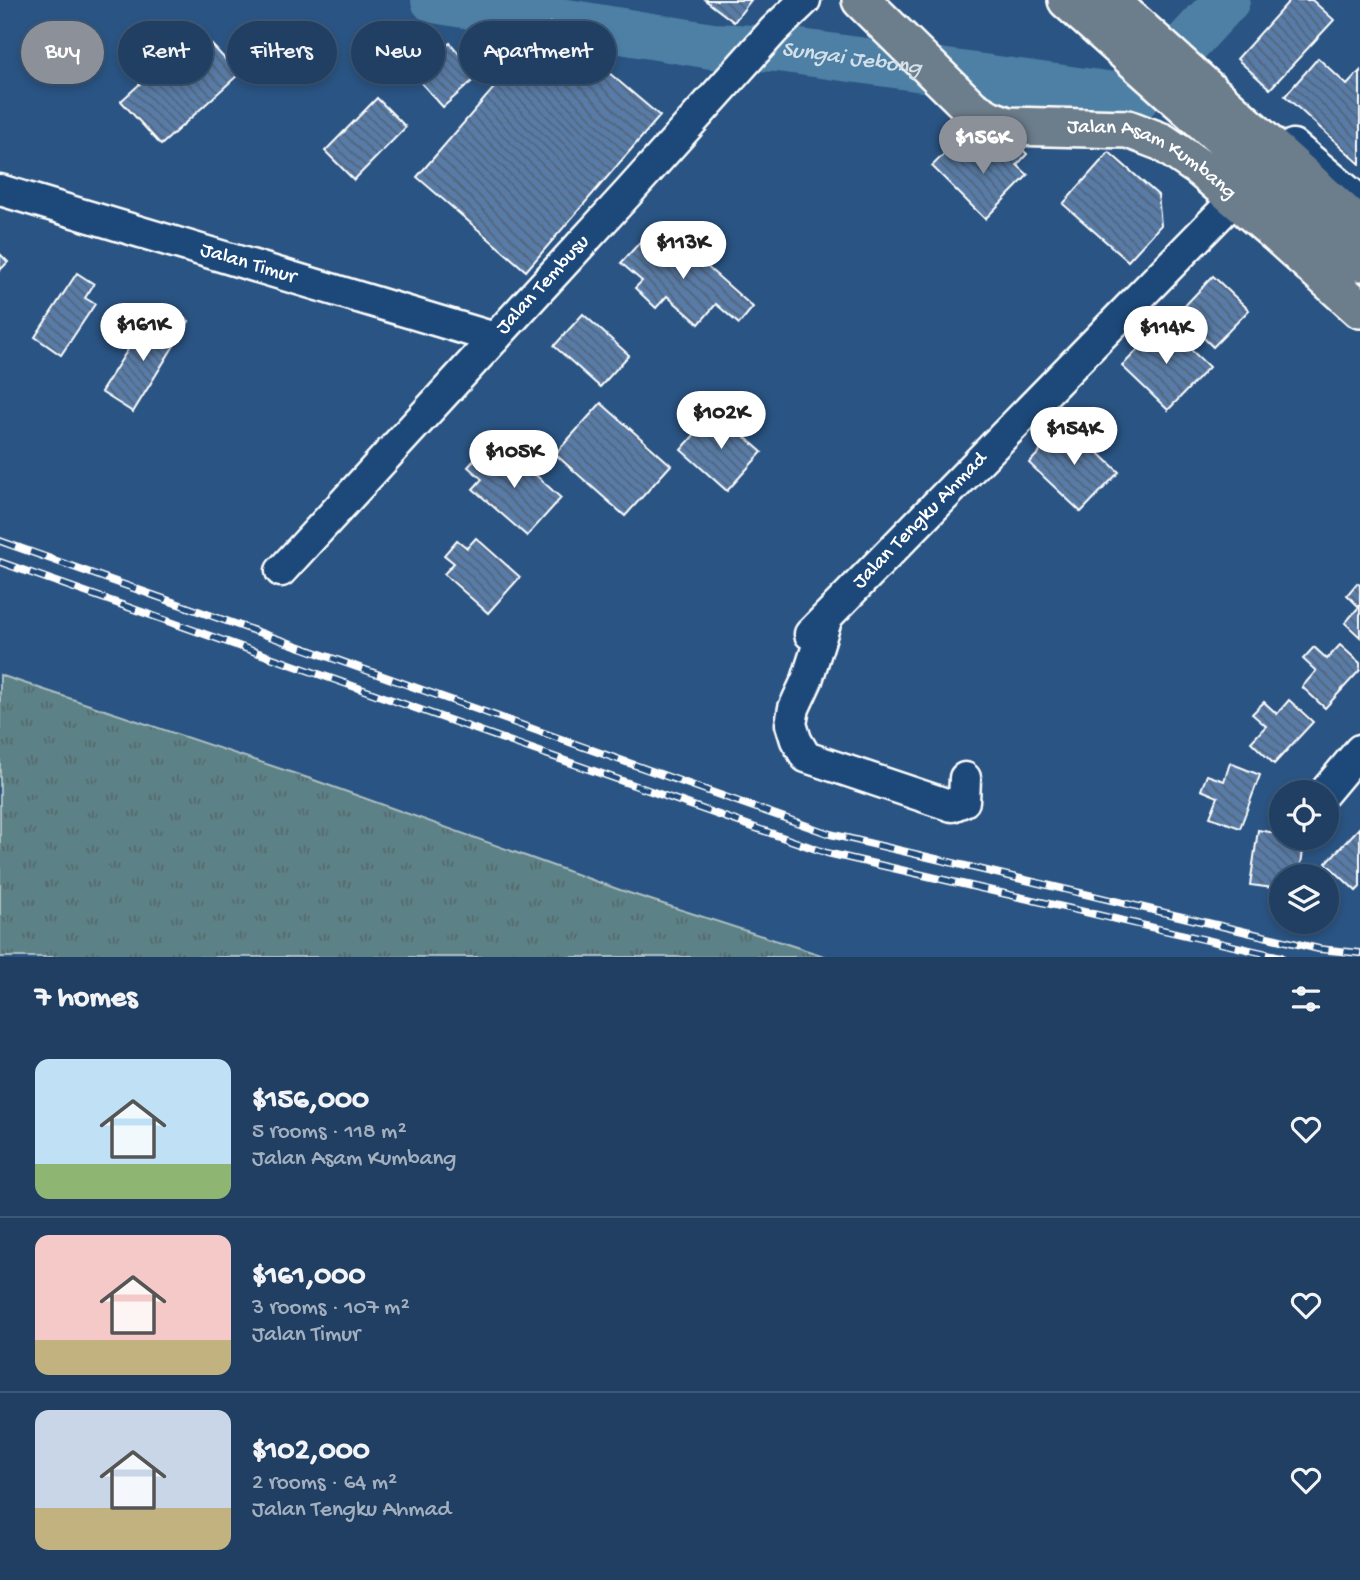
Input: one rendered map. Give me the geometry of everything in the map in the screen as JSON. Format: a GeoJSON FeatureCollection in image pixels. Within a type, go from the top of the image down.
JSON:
{"type":"FeatureCollection","features":[{"type":"Feature","properties":{"kind":"main road","name":"Jalan Asam Kumbang"},"geometry":{"type":"LineString","coordinates":[[861,0],[972,109],[989,119],[1008,126],[1128,129],[1162,142],[1200,169],[1360,309]]}},
{"type":"Feature","properties":{"kind":"main road","name":"Jalan Asam Kumbang"},"geometry":{"type":"LineString","coordinates":[[1067,0],[1145,51],[1297,190],[1360,226]]}},
{"type":"Feature","properties":{"kind":"main road","name":"Jalan Asam Kumbang"},"geometry":{"type":"LineString","coordinates":[[1109,0],[1145,51]]}},
{"type":"Feature","properties":{"kind":"main road","name":"Jalan Asam Kumbang"},"geometry":{"type":"LineString","coordinates":[[1188,90],[1223,104],[1360,262]]}},
{"type":"Feature","properties":{"kind":"street","name":"Jalan Tembusu"},"geometry":{"type":"LineString","coordinates":[[281,571],[774,30],[805,0]]}},
{"type":"Feature","properties":{"kind":"street","name":"Jalan Asam Kumbang"},"geometry":{"type":"LineString","coordinates":[[1223,104],[1249,111],[1266,123],[1360,201]]}},
{"type":"Feature","properties":{"kind":"street","name":"Jalan Timur"},"geometry":{"type":"LineString","coordinates":[[0,190],[495,338]]}},
{"type":"Feature","properties":{"kind":"street","name":"Jalan Tengku Ahmad"},"geometry":{"type":"LineString","coordinates":[[965,779],[964,801],[952,806],[806,757],[791,724],[794,709],[807,680],[818,625],[1235,199]]}},
{"type":"Feature","properties":{"kind":"street"},"geometry":{"type":"LineString","coordinates":[[1335,780],[1360,750]]}},
{"type":"Feature","properties":{"kind":"green space"},"geometry":{"type":"Polygon","coordinates":[[[0,675],[311,779],[623,891],[827,957],[0,957],[0,675]]]}},
{"type":"Feature","properties":{"kind":"building"},"geometry":{"type":"Polygon","coordinates":[[[705,0],[751,0],[734,22],[705,0]]]}},
{"type":"Feature","properties":{"kind":"building"},"geometry":{"type":"Polygon","coordinates":[[[1290,0],[1312,0],[1334,20],[1270,89],[1237,59],[1290,0]]]}},
{"type":"Feature","properties":{"kind":"building"},"geometry":{"type":"Polygon","coordinates":[[[450,43],[459,54],[459,84],[469,84],[443,107],[422,84],[445,84],[445,47],[450,43]]]}},
{"type":"Feature","properties":{"kind":"building"},"geometry":{"type":"Polygon","coordinates":[[[213,46],[227,61],[228,84],[161,145],[121,101],[140,84],[213,84],[213,46]]]}},
{"type":"Feature","properties":{"kind":"building"},"geometry":{"type":"Polygon","coordinates":[[[1318,58],[1347,85],[1360,71],[1360,164],[1285,96],[1318,58]]]}},
{"type":"Feature","properties":{"kind":"building"},"geometry":{"type":"Polygon","coordinates":[[[616,79],[660,116],[526,271],[417,177],[497,84],[616,84],[616,79]]]}},
{"type":"Feature","properties":{"kind":"building"},"geometry":{"type":"Polygon","coordinates":[[[377,98],[406,127],[354,180],[325,151],[377,98]]]}},
{"type":"Feature","properties":{"kind":"building"},"geometry":{"type":"Polygon","coordinates":[[[957,141],[982,166],[1000,148],[1004,152],[1015,142],[1027,154],[1017,165],[1028,175],[985,219],[932,166],[957,141]]]}},
{"type":"Feature","properties":{"kind":"building"},"geometry":{"type":"Polygon","coordinates":[[[1109,152],[1158,195],[1161,225],[1128,261],[1063,204],[1109,152]]]}},
{"type":"Feature","properties":{"kind":"building"},"geometry":{"type":"Polygon","coordinates":[[[671,235],[753,307],[739,324],[716,304],[699,324],[667,296],[656,308],[635,288],[642,281],[621,263],[642,240],[656,253],[671,235]]]}},
{"type":"Feature","properties":{"kind":"building"},"geometry":{"type":"Polygon","coordinates":[[[0,254],[8,262],[0,270],[0,254]]]}},
{"type":"Feature","properties":{"kind":"building"},"geometry":{"type":"Polygon","coordinates":[[[77,273],[94,284],[85,298],[95,304],[61,355],[35,337],[77,273]]]}},
{"type":"Feature","properties":{"kind":"building"},"geometry":{"type":"Polygon","coordinates":[[[1213,276],[1249,310],[1213,347],[1178,313],[1213,276]]]}},
{"type":"Feature","properties":{"kind":"building"},"geometry":{"type":"Polygon","coordinates":[[[171,310],[189,321],[133,412],[101,392],[139,332],[153,340],[171,310]]]}},
{"type":"Feature","properties":{"kind":"building"},"geometry":{"type":"Polygon","coordinates":[[[583,314],[629,355],[600,387],[554,346],[583,314]]]}},
{"type":"Feature","properties":{"kind":"building"},"geometry":{"type":"Polygon","coordinates":[[[1163,323],[1209,367],[1168,410],[1122,366],[1163,323]]]}},
{"type":"Feature","properties":{"kind":"building"},"geometry":{"type":"Polygon","coordinates":[[[601,403],[671,465],[625,516],[555,454],[601,403]]]}},
{"type":"Feature","properties":{"kind":"building"},"geometry":{"type":"Polygon","coordinates":[[[715,411],[762,452],[727,491],[681,450],[715,411]]]}},
{"type":"Feature","properties":{"kind":"building"},"geometry":{"type":"Polygon","coordinates":[[[1067,423],[1119,472],[1081,512],[1029,463],[1067,423]]]}},
{"type":"Feature","properties":{"kind":"building"},"geometry":{"type":"Polygon","coordinates":[[[508,450],[561,498],[527,536],[473,489],[482,479],[468,467],[482,451],[496,463],[508,450]]]}},
{"type":"Feature","properties":{"kind":"building"},"geometry":{"type":"Polygon","coordinates":[[[476,538],[520,577],[488,613],[444,574],[454,563],[444,555],[457,540],[467,548],[476,538]]]}},
{"type":"Feature","properties":{"kind":"building"},"geometry":{"type":"Polygon","coordinates":[[[1357,583],[1360,585],[1360,637],[1345,623],[1359,607],[1347,595],[1357,583]]]}},
{"type":"Feature","properties":{"kind":"building"},"geometry":{"type":"Polygon","coordinates":[[[1340,645],[1360,663],[1360,670],[1325,708],[1302,687],[1316,671],[1303,659],[1314,647],[1327,659],[1340,645]]]}},
{"type":"Feature","properties":{"kind":"building"},"geometry":{"type":"Polygon","coordinates":[[[1289,700],[1313,722],[1274,764],[1251,742],[1266,726],[1252,714],[1264,702],[1277,714],[1289,700]]]}},
{"type":"Feature","properties":{"kind":"building"},"geometry":{"type":"Polygon","coordinates":[[[1230,763],[1260,775],[1240,828],[1210,817],[1218,797],[1201,790],[1207,775],[1224,781],[1230,763]]]}},
{"type":"Feature","properties":{"kind":"building"},"geometry":{"type":"Polygon","coordinates":[[[1360,827],[1360,887],[1356,891],[1339,875],[1339,864],[1326,863],[1360,827]]]}},
{"type":"Feature","properties":{"kind":"building"},"geometry":{"type":"Polygon","coordinates":[[[1258,830],[1269,832],[1269,850],[1303,850],[1301,864],[1269,864],[1269,887],[1250,885],[1258,830]]]}},
{"type":"Feature","properties":{"kind":"waterway","name":"Sungai Jebong"},"geometry":{"type":"LineString","coordinates":[[434,0],[712,46],[778,49],[1136,98],[1227,0]]}},
{"type":"Feature","properties":{"kind":"railway"},"geometry":{"type":"LineString","coordinates":[[0,541],[830,834],[1319,949],[1360,953]]}},
{"type":"Feature","properties":{"kind":"railway"},"geometry":{"type":"LineString","coordinates":[[0,562],[827,853],[1281,957]]}}]}
